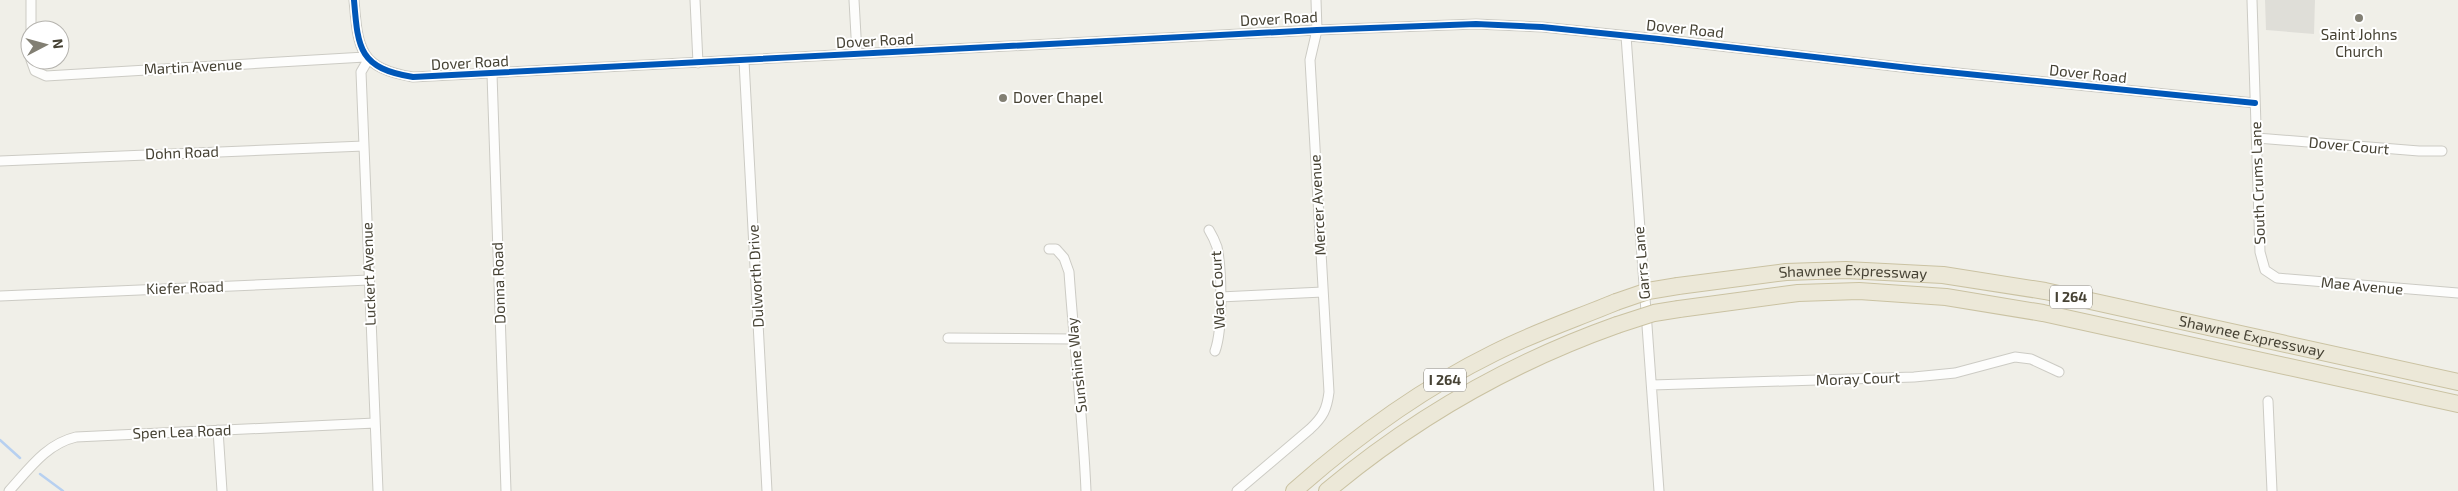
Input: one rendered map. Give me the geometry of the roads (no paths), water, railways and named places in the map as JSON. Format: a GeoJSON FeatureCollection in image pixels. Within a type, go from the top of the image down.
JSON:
{"type":"FeatureCollection","features":[{"type":"Feature","properties":{"kind":"highway","name":"Shawnee Expressway"},"geometry":{"type":"LineString","coordinates":[[1294,491],[1374,426],[1432,387],[1494,353],[1546,329],[1648,291],[1786,272],[1846,270],[1943,275],[2055,293],[2458,382]]}},
{"type":"Feature","properties":{"kind":"highway","name":"Shawnee Expressway"},"geometry":{"type":"LineString","coordinates":[[1327,491],[1405,430],[1452,400],[1513,368],[1617,325],[1654,312],[1798,293],[1878,292],[1946,297],[2052,315],[2458,404]]}},
{"type":"Feature","properties":{"kind":"street"},"geometry":{"type":"LineString","coordinates":[[30,0],[31,20]]}},
{"type":"Feature","properties":{"kind":"street"},"geometry":{"type":"LineString","coordinates":[[354,0],[358,33],[366,58]]}},
{"type":"Feature","properties":{"kind":"street"},"geometry":{"type":"LineString","coordinates":[[696,0],[698,63]]}},
{"type":"Feature","properties":{"kind":"street"},"geometry":{"type":"LineString","coordinates":[[854,0],[857,54]]}},
{"type":"Feature","properties":{"kind":"street","name":"Mercer Avenue"},"geometry":{"type":"LineString","coordinates":[[1237,491],[1321,419],[1326,410],[1329,392],[1310,60],[1317,30],[1316,0]]}},
{"type":"Feature","properties":{"kind":"street","name":"South Crums Lane"},"geometry":{"type":"LineString","coordinates":[[2252,0],[2260,252],[2263,267],[2268,273]]}},
{"type":"Feature","properties":{"kind":"street","name":"Dover Road"},"geometry":{"type":"LineString","coordinates":[[366,58],[390,74],[413,77],[1317,30],[1483,24],[1626,36],[2256,103]]}},
{"type":"Feature","properties":{"kind":"street","name":"Garrs Lane"},"geometry":{"type":"LineString","coordinates":[[1626,36],[1629,109],[1652,385],[1658,491]]}},
{"type":"Feature","properties":{"kind":"street","name":"Martin Avenue"},"geometry":{"type":"LineString","coordinates":[[35,70],[46,76],[366,58]]}},
{"type":"Feature","properties":{"kind":"street","name":"Luckert Avenue"},"geometry":{"type":"LineString","coordinates":[[366,58],[361,72],[378,491]]}},
{"type":"Feature","properties":{"kind":"street","name":"Dulworth Drive"},"geometry":{"type":"LineString","coordinates":[[744,61],[767,491]]}},
{"type":"Feature","properties":{"kind":"street","name":"Donna Road"},"geometry":{"type":"LineString","coordinates":[[492,74],[506,491]]}},
{"type":"Feature","properties":{"kind":"street","name":"Dover Court"},"geometry":{"type":"LineString","coordinates":[[2257,138],[2419,151],[2442,151]]}},
{"type":"Feature","properties":{"kind":"street","name":"Dohn Road"},"geometry":{"type":"LineString","coordinates":[[0,161],[364,146]]}},
{"type":"Feature","properties":{"kind":"street","name":"Waco Court"},"geometry":{"type":"LineString","coordinates":[[1209,230],[1217,250],[1220,297],[1221,332],[1215,351]]}},
{"type":"Feature","properties":{"kind":"street","name":"Sunshine Way"},"geometry":{"type":"LineString","coordinates":[[1049,249],[1056,249],[1067,263],[1082,416],[1086,491]]}},
{"type":"Feature","properties":{"kind":"street","name":"Mae Avenue"},"geometry":{"type":"LineString","coordinates":[[2268,273],[2277,278],[2288,280],[2458,293]]}},
{"type":"Feature","properties":{"kind":"street","name":"Kiefer Road"},"geometry":{"type":"LineString","coordinates":[[0,296],[369,280]]}},
{"type":"Feature","properties":{"kind":"street"},"geometry":{"type":"LineString","coordinates":[[1220,297],[1323,292]]}},
{"type":"Feature","properties":{"kind":"street"},"geometry":{"type":"LineString","coordinates":[[948,338],[1074,339]]}},
{"type":"Feature","properties":{"kind":"street","name":"Moray Court"},"geometry":{"type":"LineString","coordinates":[[1652,385],[1914,377],[1955,373],[2001,360],[2022,357],[2041,362],[2059,372]]}},
{"type":"Feature","properties":{"kind":"street"},"geometry":{"type":"LineString","coordinates":[[2268,401],[2272,491]]}},
{"type":"Feature","properties":{"kind":"street","name":"Spen Lea Road"},"geometry":{"type":"LineString","coordinates":[[9,491],[48,449],[68,439],[89,436],[375,422]]}},
{"type":"Feature","properties":{"kind":"street"},"geometry":{"type":"LineString","coordinates":[[218,430],[222,491]]}},
{"type":"Feature","properties":{"kind":"waterway"},"geometry":{"type":"LineString","coordinates":[[0,440],[20,458]]}},
{"type":"Feature","properties":{"kind":"waterway"},"geometry":{"type":"LineString","coordinates":[[40,474],[63,491]]}},
{"type":"Feature","properties":{"kind":"place","name":"Saint Johns Church"},"geometry":{"type":"Point","coordinates":[2359,18]}},
{"type":"Feature","properties":{"kind":"place","name":"Dover Chapel"},"geometry":{"type":"Point","coordinates":[1003,98]}}]}
